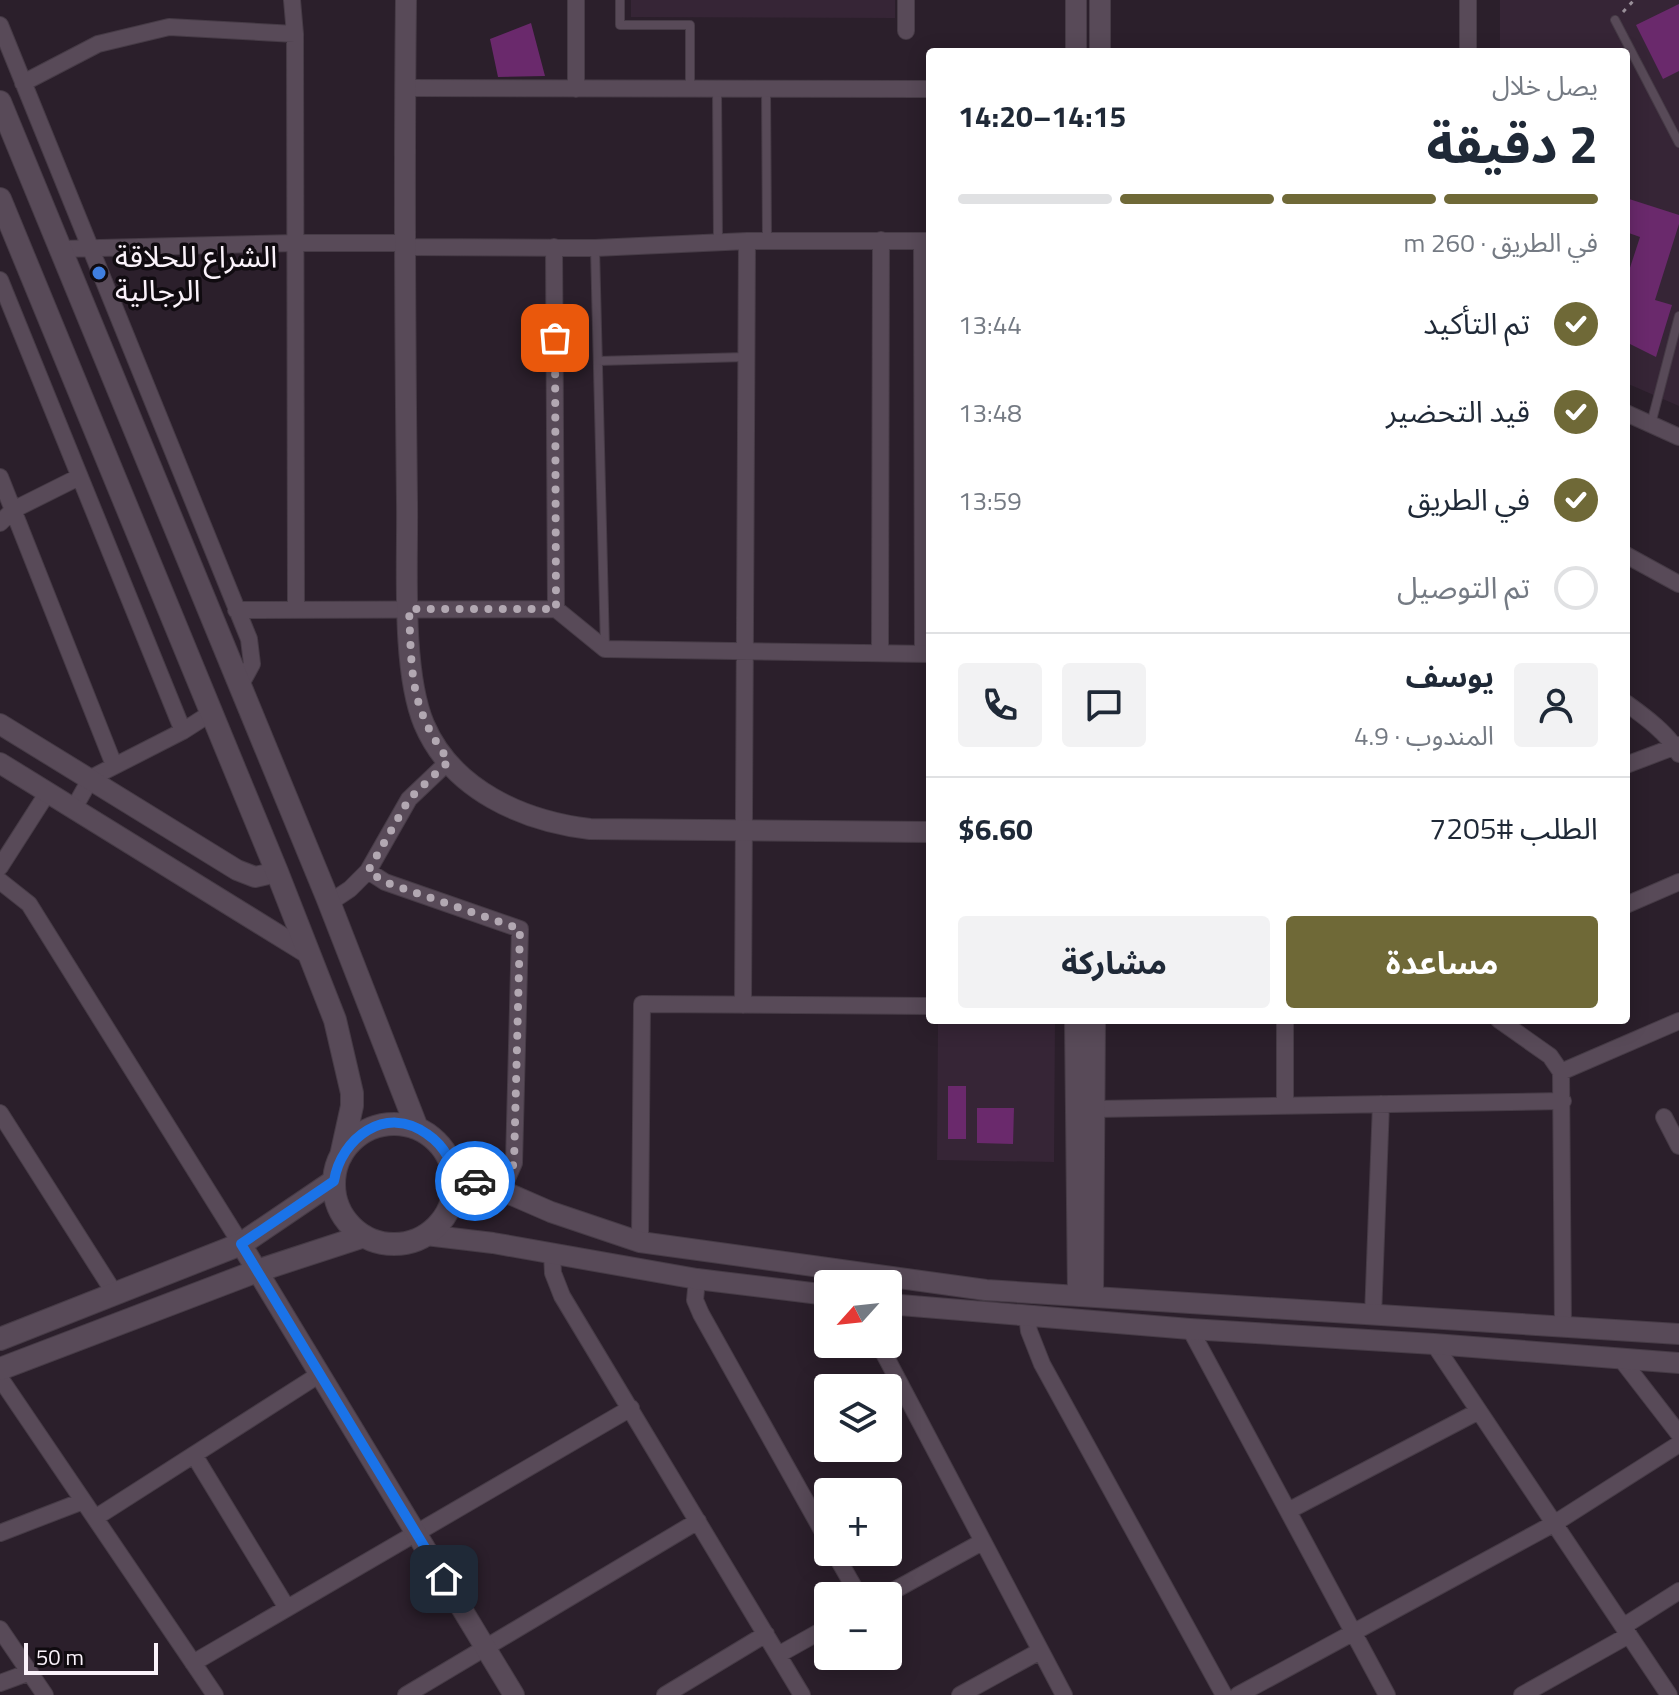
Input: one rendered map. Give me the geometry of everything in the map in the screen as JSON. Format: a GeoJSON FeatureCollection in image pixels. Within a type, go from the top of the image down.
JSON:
{"type":"FeatureCollection","features":[{"type":"Feature","properties":{"kind":"main road"},"geometry":{"type":"LineString","coordinates":[[0,102],[329,903],[417,1128]]}},
{"type":"Feature","properties":{"kind":"main road"},"geometry":{"type":"LineString","coordinates":[[0,199],[335,1020],[351,1083],[352,1106],[334,1181],[341,1213],[364,1236],[396,1244],[417,1240],[444,1218],[450,1206],[454,1181],[452,1169],[440,1144],[417,1128],[393,1124],[369,1129],[357,1136],[341,1156]]}},
{"type":"Feature","properties":{"kind":"main road"},"geometry":{"type":"LineString","coordinates":[[0,1339],[241,1244],[334,1181]]}},
{"type":"Feature","properties":{"kind":"main road"},"geometry":{"type":"LineString","coordinates":[[0,1369],[257,1271],[364,1236]]}},
{"type":"Feature","properties":{"kind":"street"},"geometry":{"type":"LineString","coordinates":[[292,0],[295,34],[296,610]]}},
{"type":"Feature","properties":{"kind":"street"},"geometry":{"type":"LineString","coordinates":[[406,0],[404,245],[409,609],[413,684],[425,726],[449,761],[477,789],[495,800],[561,826],[590,829],[926,832]]}},
{"type":"Feature","properties":{"kind":"street"},"geometry":{"type":"LineString","coordinates":[[576,0],[576,89]]}},
{"type":"Feature","properties":{"kind":"street"},"geometry":{"type":"LineString","coordinates":[[906,0],[906,31]]}},
{"type":"Feature","properties":{"kind":"street"},"geometry":{"type":"LineString","coordinates":[[1076,0],[1076,48]]}},
{"type":"Feature","properties":{"kind":"street"},"geometry":{"type":"LineString","coordinates":[[1100,0],[1100,48]]}},
{"type":"Feature","properties":{"kind":"street"},"geometry":{"type":"LineString","coordinates":[[1468,0],[1468,48]]}},
{"type":"Feature","properties":{"kind":"street"},"geometry":{"type":"LineString","coordinates":[[0,25],[252,653],[252,664],[240,686]]}},
{"type":"Feature","properties":{"kind":"street"},"geometry":{"type":"LineString","coordinates":[[23,83],[98,44],[169,27],[295,34]]}},
{"type":"Feature","properties":{"kind":"street"},"geometry":{"type":"LineString","coordinates":[[405,88],[926,89]]}},
{"type":"Feature","properties":{"kind":"street"},"geometry":{"type":"LineString","coordinates":[[880,653],[881,240]]}},
{"type":"Feature","properties":{"kind":"street"},"geometry":{"type":"LineString","coordinates":[[61,249],[296,243],[595,248],[747,241],[926,241],[926,654],[605,649],[556,609],[236,610]]}},
{"type":"Feature","properties":{"kind":"street"},"geometry":{"type":"LineString","coordinates":[[743,1005],[747,241]]}},
{"type":"Feature","properties":{"kind":"street"},"geometry":{"type":"LineString","coordinates":[[554,247],[556,609]]}},
{"type":"Feature","properties":{"kind":"street"},"geometry":{"type":"LineString","coordinates":[[0,280],[183,731]]}},
{"type":"Feature","properties":{"kind":"street"},"geometry":{"type":"LineString","coordinates":[[1630,415],[1679,437]]}},
{"type":"Feature","properties":{"kind":"street"},"geometry":{"type":"LineString","coordinates":[[0,477],[114,765]]}},
{"type":"Feature","properties":{"kind":"street"},"geometry":{"type":"LineString","coordinates":[[0,523],[13,510],[79,477]]}},
{"type":"Feature","properties":{"kind":"street"},"geometry":{"type":"LineString","coordinates":[[1630,557],[1679,584]]}},
{"type":"Feature","properties":{"kind":"street"},"geometry":{"type":"LineString","coordinates":[[1630,707],[1678,749]]}},
{"type":"Feature","properties":{"kind":"street"},"geometry":{"type":"LineString","coordinates":[[74,808],[91,778],[183,731],[211,713]]}},
{"type":"Feature","properties":{"kind":"street"},"geometry":{"type":"LineString","coordinates":[[0,724],[247,875],[255,877],[277,872]]}},
{"type":"Feature","properties":{"kind":"street"},"geometry":{"type":"LineString","coordinates":[[1630,764],[1678,749]]}},
{"type":"Feature","properties":{"kind":"street"},"geometry":{"type":"LineString","coordinates":[[329,903],[350,889],[368,871],[409,799],[449,761]]}},
{"type":"Feature","properties":{"kind":"street"},"geometry":{"type":"LineString","coordinates":[[0,763],[309,954]]}},
{"type":"Feature","properties":{"kind":"street"},"geometry":{"type":"LineString","coordinates":[[0,867],[48,792]]}},
{"type":"Feature","properties":{"kind":"street"},"geometry":{"type":"LineString","coordinates":[[368,871],[385,882],[520,929],[514,1163],[501,1192]]}},
{"type":"Feature","properties":{"kind":"street"},"geometry":{"type":"LineString","coordinates":[[0,881],[29,904],[241,1244],[514,1695]]}},
{"type":"Feature","properties":{"kind":"street"},"geometry":{"type":"LineString","coordinates":[[1630,903],[1679,882]]}},
{"type":"Feature","properties":{"kind":"street"},"geometry":{"type":"LineString","coordinates":[[640,1242],[642,1004],[926,1006]]}},
{"type":"Feature","properties":{"kind":"street"},"geometry":{"type":"LineString","coordinates":[[1561,1072],[1679,1021]]}},
{"type":"Feature","properties":{"kind":"street"},"geometry":{"type":"LineString","coordinates":[[1075,1024],[1085,1296]]}},
{"type":"Feature","properties":{"kind":"street"},"geometry":{"type":"LineString","coordinates":[[1085,1296],[1095,1109],[1095,1024]]}},
{"type":"Feature","properties":{"kind":"street"},"geometry":{"type":"LineString","coordinates":[[1285,1024],[1285,1105]]}},
{"type":"Feature","properties":{"kind":"street"},"geometry":{"type":"LineString","coordinates":[[1505,1024],[1550,1056],[1561,1072],[1563,1327]]}},
{"type":"Feature","properties":{"kind":"street"},"geometry":{"type":"LineString","coordinates":[[1095,1109],[1563,1101]]}},
{"type":"Feature","properties":{"kind":"street"},"geometry":{"type":"LineString","coordinates":[[1373,1316],[1381,1104]]}},
{"type":"Feature","properties":{"kind":"street"},"geometry":{"type":"LineString","coordinates":[[0,1113],[115,1294]]}},
{"type":"Feature","properties":{"kind":"street"},"geometry":{"type":"LineString","coordinates":[[1664,1117],[1679,1146]]}},
{"type":"Feature","properties":{"kind":"street"},"geometry":{"type":"LineString","coordinates":[[452,1169],[501,1192],[640,1242],[986,1290],[1679,1334]]}},
{"type":"Feature","properties":{"kind":"street"},"geometry":{"type":"LineString","coordinates":[[426,1235],[697,1279],[814,1293]]}},
{"type":"Feature","properties":{"kind":"street"},"geometry":{"type":"LineString","coordinates":[[552,1254],[553,1273],[562,1296],[802,1695]]}},
{"type":"Feature","properties":{"kind":"street"},"geometry":{"type":"LineString","coordinates":[[697,1279],[695,1300],[701,1314],[814,1516]]}},
{"type":"Feature","properties":{"kind":"street"},"geometry":{"type":"LineString","coordinates":[[902,1305],[1679,1363]]}},
{"type":"Feature","properties":{"kind":"street"},"geometry":{"type":"LineString","coordinates":[[1027,1316],[1029,1331],[1042,1364],[1224,1695]]}},
{"type":"Feature","properties":{"kind":"street"},"geometry":{"type":"LineString","coordinates":[[1190,1329],[1387,1695]]}},
{"type":"Feature","properties":{"kind":"street"},"geometry":{"type":"LineString","coordinates":[[1434,1344],[1669,1695]]}},
{"type":"Feature","properties":{"kind":"street"},"geometry":{"type":"LineString","coordinates":[[886,1358],[1064,1695]]}},
{"type":"Feature","properties":{"kind":"street"},"geometry":{"type":"LineString","coordinates":[[1621,1359],[1679,1434]]}},
{"type":"Feature","properties":{"kind":"street"},"geometry":{"type":"LineString","coordinates":[[95,1518],[320,1374]]}},
{"type":"Feature","properties":{"kind":"street"},"geometry":{"type":"LineString","coordinates":[[0,1378],[215,1695]]}},
{"type":"Feature","properties":{"kind":"street"},"geometry":{"type":"LineString","coordinates":[[193,1663],[631,1408]]}},
{"type":"Feature","properties":{"kind":"street"},"geometry":{"type":"LineString","coordinates":[[1288,1511],[1479,1411]]}},
{"type":"Feature","properties":{"kind":"street"},"geometry":{"type":"LineString","coordinates":[[1238,1695],[1555,1523],[1679,1444]]}},
{"type":"Feature","properties":{"kind":"street"},"geometry":{"type":"LineString","coordinates":[[194,1455],[287,1608]]}},
{"type":"Feature","properties":{"kind":"street"},"geometry":{"type":"LineString","coordinates":[[0,1533],[83,1501]]}},
{"type":"Feature","properties":{"kind":"street"},"geometry":{"type":"LineString","coordinates":[[406,1695],[698,1521]]}},
{"type":"Feature","properties":{"kind":"street"},"geometry":{"type":"LineString","coordinates":[[902,1586],[982,1542]]}},
{"type":"Feature","properties":{"kind":"street"},"geometry":{"type":"LineString","coordinates":[[1522,1695],[1626,1630],[1679,1591]]}},
{"type":"Feature","properties":{"kind":"street"},"geometry":{"type":"LineString","coordinates":[[0,1629],[45,1695]]}},
{"type":"Feature","properties":{"kind":"street"},"geometry":{"type":"LineString","coordinates":[[665,1695],[766,1634]]}},
{"type":"Feature","properties":{"kind":"street"},"geometry":{"type":"LineString","coordinates":[[778,1655],[814,1635]]}},
{"type":"Feature","properties":{"kind":"street"},"geometry":{"type":"LineString","coordinates":[[960,1695],[1040,1651]]}},
{"type":"Feature","properties":{"kind":"street"},"geometry":{"type":"LineString","coordinates":[[0,1683],[30,1672]]}},
{"type":"Feature","properties":{"kind":"lane"},"geometry":{"type":"LineString","coordinates":[[620,0],[620,25],[690,25],[690,89]]}},
{"type":"Feature","properties":{"kind":"lane"},"geometry":{"type":"LineString","coordinates":[[1615,20],[1630,48]]}},
{"type":"Feature","properties":{"kind":"lane"},"geometry":{"type":"LineString","coordinates":[[1630,49],[1679,143]]}},
{"type":"Feature","properties":{"kind":"lane"},"geometry":{"type":"LineString","coordinates":[[717,89],[718,242]]}},
{"type":"Feature","properties":{"kind":"lane"},"geometry":{"type":"LineString","coordinates":[[766,89],[767,241]]}},
{"type":"Feature","properties":{"kind":"lane"},"geometry":{"type":"LineString","coordinates":[[595,248],[605,649]]}},
{"type":"Feature","properties":{"kind":"lane"},"geometry":{"type":"LineString","coordinates":[[1651,424],[1679,316]]}},
{"type":"Feature","properties":{"kind":"lane"},"geometry":{"type":"LineString","coordinates":[[598,361],[746,357]]}},
{"type":"Feature","properties":{"kind":"shaded area"},"geometry":{"type":"Polygon","coordinates":[[[631,0],[895,0],[895,18],[631,17],[631,0]]]}},
{"type":"Feature","properties":{"kind":"shaded area"},"geometry":{"type":"Polygon","coordinates":[[[1500,0],[1679,0],[1679,406],[1630,385],[1630,48],[1500,48],[1500,0]]]}},
{"type":"Feature","properties":{"kind":"shaded area"},"geometry":{"type":"Polygon","coordinates":[[[938,1024],[1055,1024],[1054,1162],[937,1160],[938,1024]]]}},
{"type":"Feature","properties":{"kind":"building"},"geometry":{"type":"Polygon","coordinates":[[[1679,4],[1679,71],[1663,79],[1636,25],[1679,4]]]}},
{"type":"Feature","properties":{"kind":"building"},"geometry":{"type":"Polygon","coordinates":[[[531,23],[545,76],[498,77],[490,39],[531,23]]]}},
{"type":"Feature","properties":{"kind":"building"},"geometry":{"type":"Polygon","coordinates":[[[1630,199],[1679,215],[1679,224],[1655,300],[1672,305],[1656,357],[1630,344],[1630,268],[1640,237],[1630,233],[1630,199]]]}},
{"type":"Feature","properties":{"kind":"building"},"geometry":{"type":"Polygon","coordinates":[[[948,1086],[966,1086],[966,1139],[948,1139],[948,1086]]]}},
{"type":"Feature","properties":{"kind":"building"},"geometry":{"type":"Polygon","coordinates":[[[977,1108],[1014,1108],[1013,1144],[977,1143],[977,1108]]]}},
{"type":"Feature","properties":{"kind":"way so far"},"geometry":{"type":"LineString","coordinates":[[475,1181],[501,1192],[514,1163],[520,929],[385,882],[368,871],[409,799],[449,761],[425,726],[418,708],[413,684],[409,609],[556,609],[555,338]]}},
{"type":"Feature","properties":{"kind":"place","name":"الشراع للحلاقة الرجالية"},"geometry":{"type":"Point","coordinates":[99,273]}},
{"type":"Feature","properties":{"kind":"route"},"geometry":{"type":"LineString","coordinates":[[444,1579],[241,1244],[334,1181],[336,1168],[348,1145],[357,1136],[380,1125],[405,1125],[426,1133],[440,1144],[452,1169],[475,1181]]}}]}
